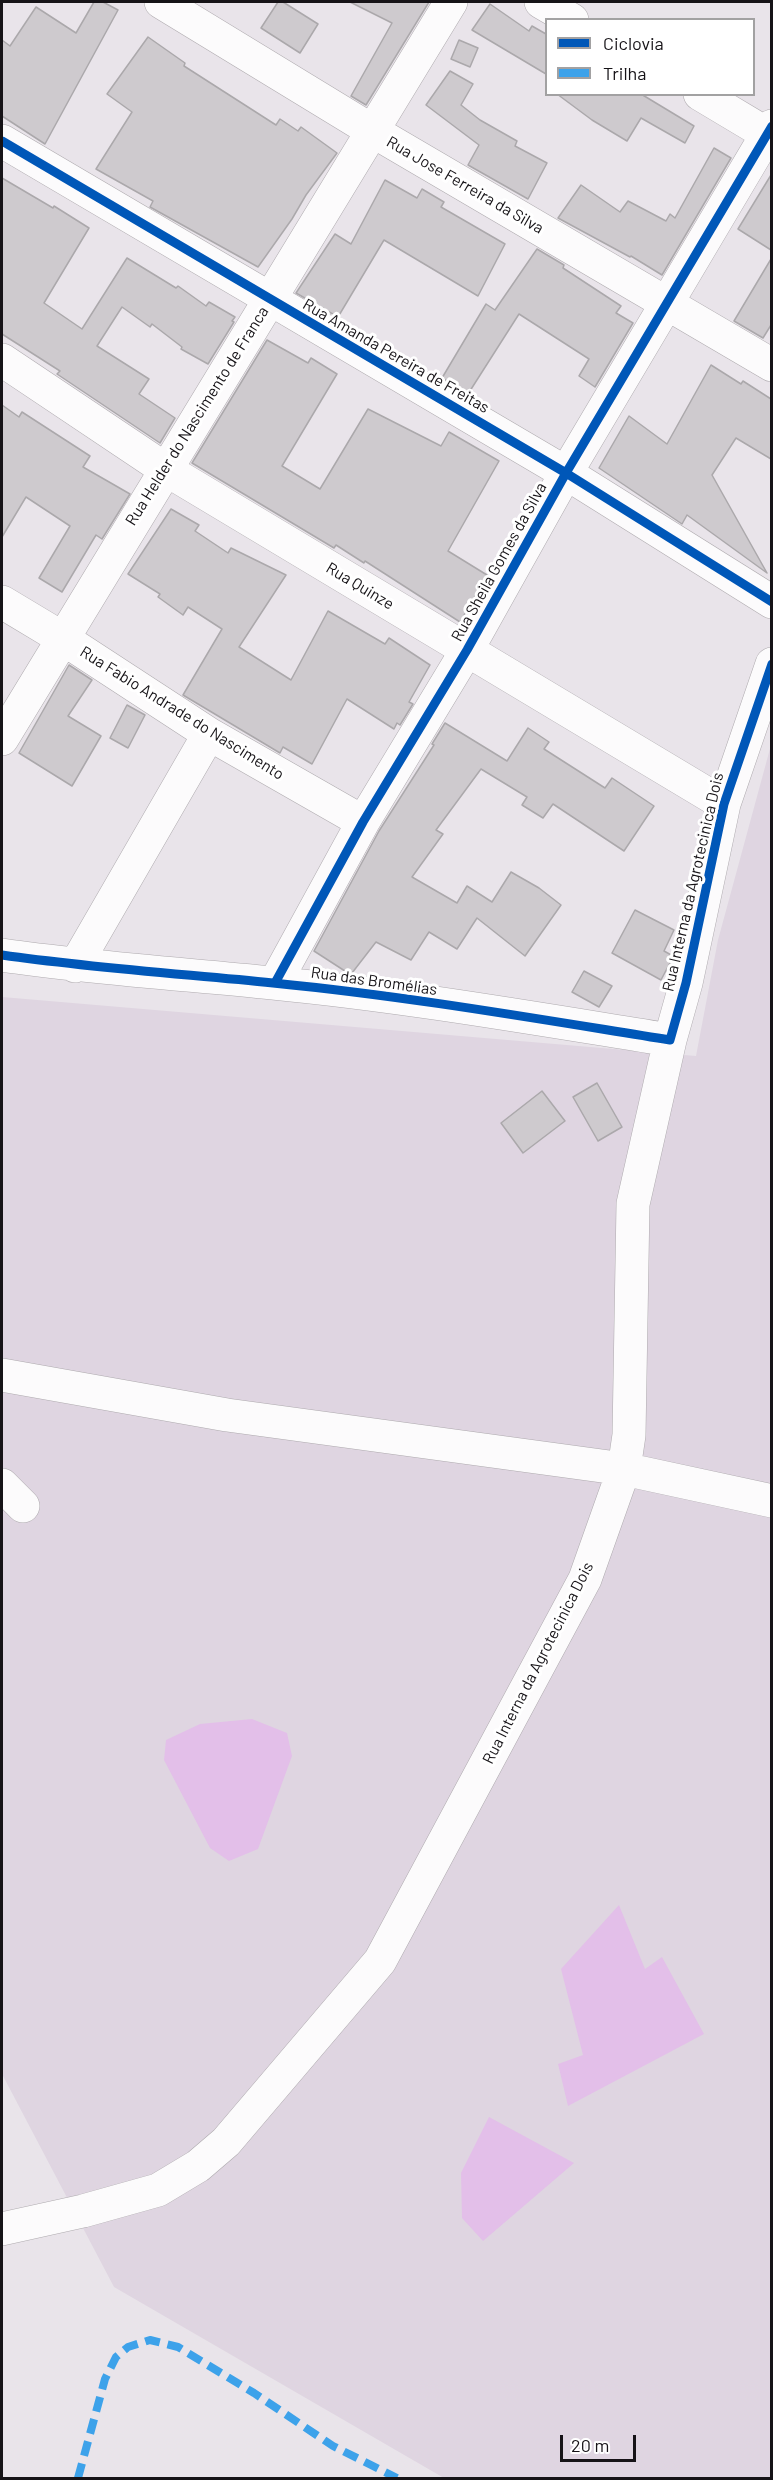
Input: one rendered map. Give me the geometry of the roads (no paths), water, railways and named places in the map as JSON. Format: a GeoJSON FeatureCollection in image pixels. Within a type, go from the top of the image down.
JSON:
{"type":"FeatureCollection","features":[{"type":"Feature","properties":{"kind":"street","name":"Rua Jose Ferreira da Silva"},"geometry":{"type":"LineString","coordinates":[[161,2],[371,130],[771,365]]}},
{"type":"Feature","properties":{"kind":"street","name":"Rua Helder do Nascimento de Franca"},"geometry":{"type":"LineString","coordinates":[[2,738],[451,2]]}},
{"type":"Feature","properties":{"kind":"street"},"geometry":{"type":"LineString","coordinates":[[541,2],[569,18]]}},
{"type":"Feature","properties":{"kind":"street"},"geometry":{"type":"LineString","coordinates":[[704,96],[770,132]]}},
{"type":"Feature","properties":{"kind":"street","name":"Rua Sheila Gomes da Silva"},"geometry":{"type":"LineString","coordinates":[[275,983],[363,822],[467,650],[566,473],[770,132]]}},
{"type":"Feature","properties":{"kind":"street","name":"Rua Amanda Pereira de Freitas"},"geometry":{"type":"LineString","coordinates":[[2,141],[566,473],[771,602]]}},
{"type":"Feature","properties":{"kind":"street","name":"Rua Quinze"},"geometry":{"type":"LineString","coordinates":[[2,360],[165,469],[724,804]]}},
{"type":"Feature","properties":{"kind":"street","name":"Rua Fabio Andrade do Nascimento"},"geometry":{"type":"LineString","coordinates":[[2,602],[62,638],[209,734],[363,822]]}},
{"type":"Feature","properties":{"kind":"street","name":"Rua Interna da Agrotecinica Dois"},"geometry":{"type":"LineString","coordinates":[[2,2229],[83,2211],[158,2190],[198,2166],[226,2142],[380,1961],[585,1579],[624,1469],[629,1435],[633,1204],[670,1040],[686,983],[724,804],[771,664]]}},
{"type":"Feature","properties":{"kind":"street"},"geometry":{"type":"LineString","coordinates":[[75,966],[209,734]]}},
{"type":"Feature","properties":{"kind":"street","name":"Rua das Bromélias"},"geometry":{"type":"LineString","coordinates":[[2,955],[75,966],[275,983],[515,1015],[670,1040]]}},
{"type":"Feature","properties":{"kind":"street"},"geometry":{"type":"LineString","coordinates":[[2,1375],[227,1415],[624,1469],[771,1501]]}}]}
